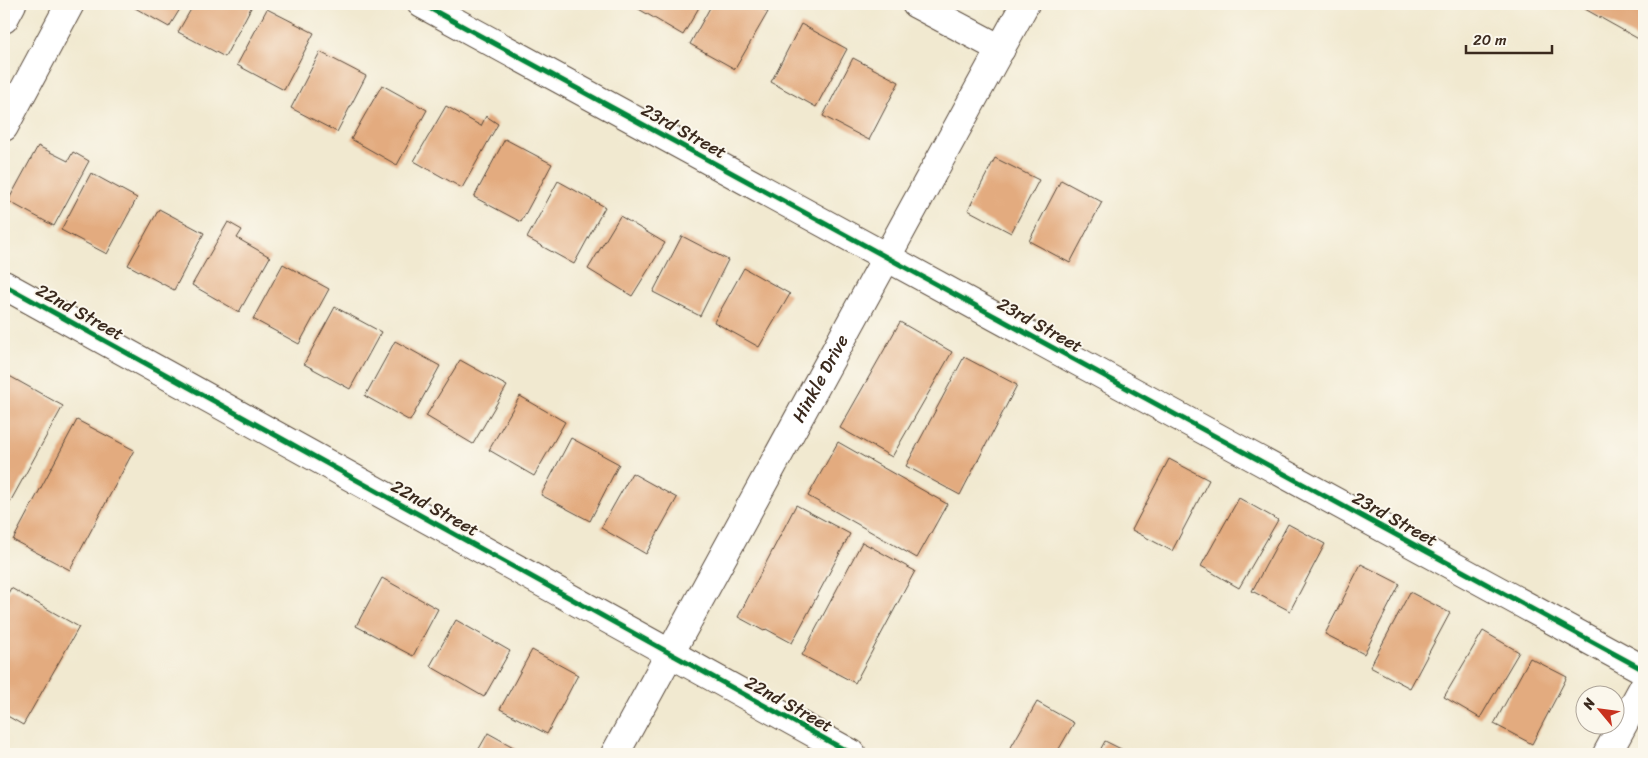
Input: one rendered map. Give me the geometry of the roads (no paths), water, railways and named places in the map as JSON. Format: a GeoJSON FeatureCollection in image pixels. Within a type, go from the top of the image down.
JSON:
{"type":"FeatureCollection","features":[{"type":"Feature","properties":{"kind":"street"},"geometry":{"type":"LineString","coordinates":[[4,19],[12,4]]}},
{"type":"Feature","properties":{"kind":"street"},"geometry":{"type":"LineString","coordinates":[[4,126],[70,4]]}},
{"type":"Feature","properties":{"kind":"street","name":"23rd Street"},"geometry":{"type":"LineString","coordinates":[[422,4],[1644,670]]}},
{"type":"Feature","properties":{"kind":"street"},"geometry":{"type":"LineString","coordinates":[[916,4],[1001,49]]}},
{"type":"Feature","properties":{"kind":"street","name":"Hinkle Drive"},"geometry":{"type":"LineString","coordinates":[[615,754],[1025,4]]}},
{"type":"Feature","properties":{"kind":"street","name":"22nd Street"},"geometry":{"type":"LineString","coordinates":[[4,285],[852,754]]}},
{"type":"Feature","properties":{"kind":"street"},"geometry":{"type":"LineString","coordinates":[[1607,754],[1644,686]]}}]}
